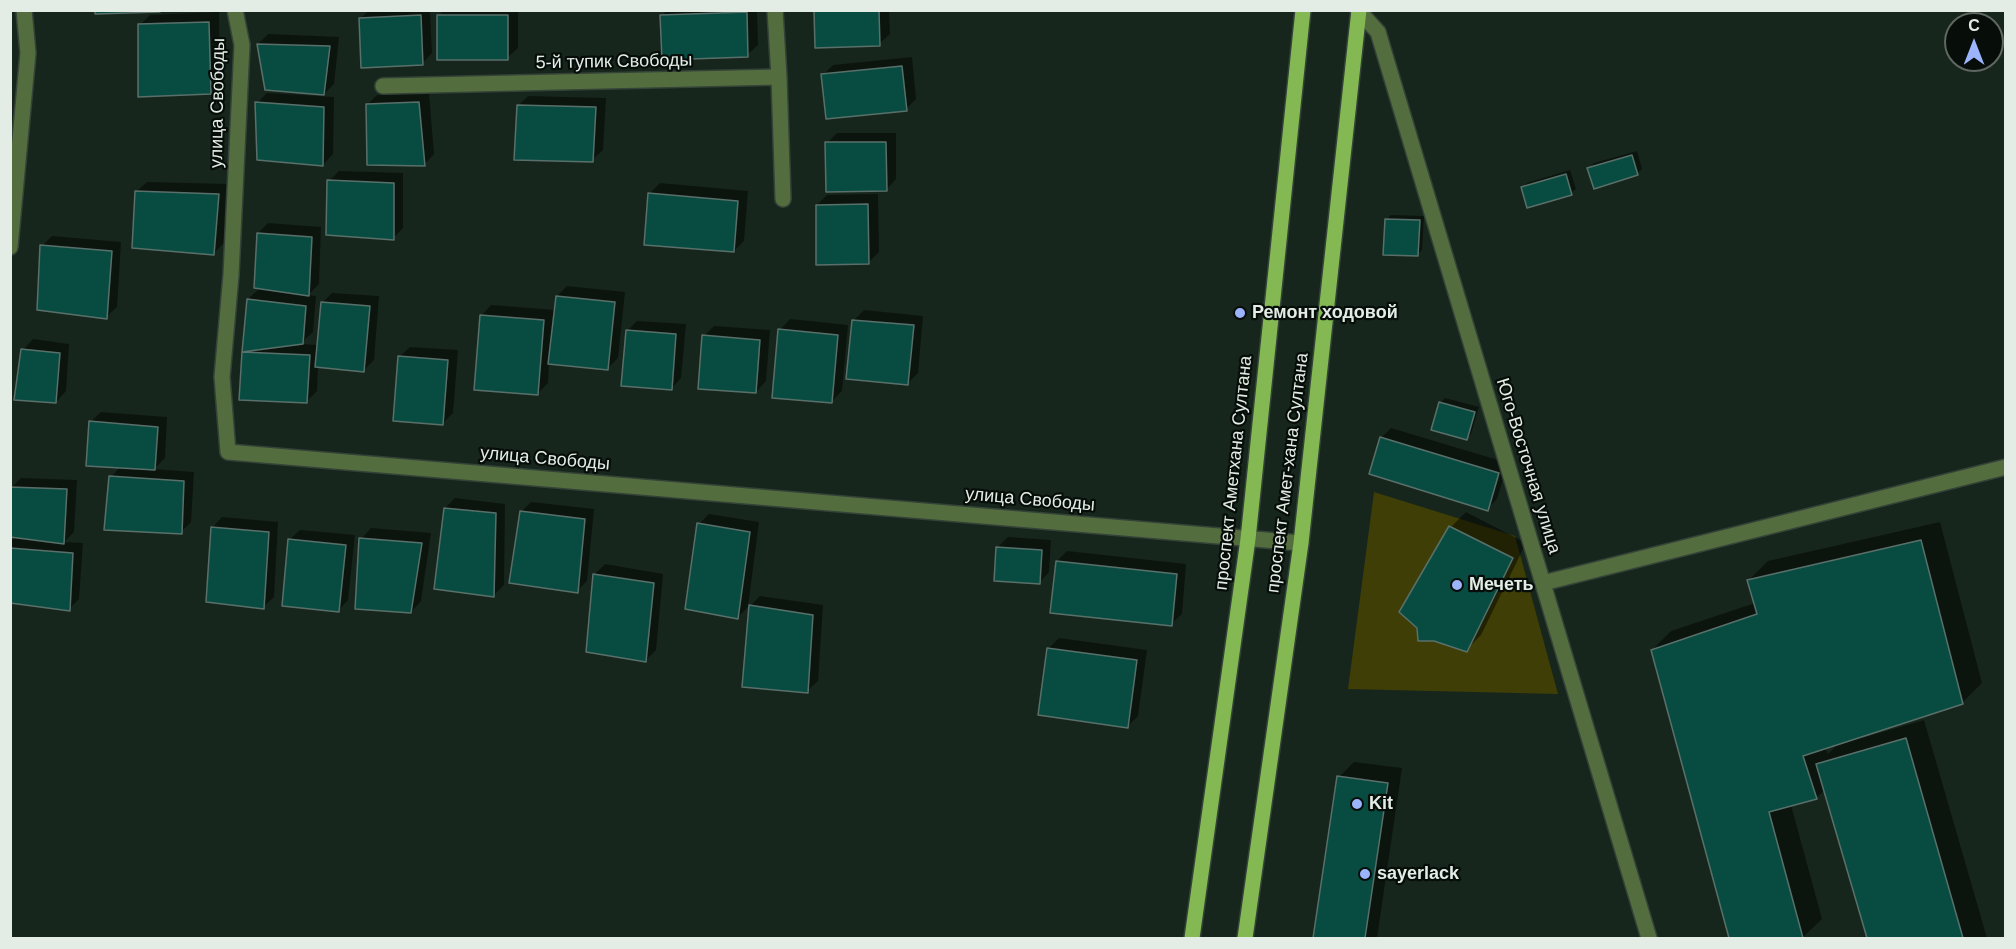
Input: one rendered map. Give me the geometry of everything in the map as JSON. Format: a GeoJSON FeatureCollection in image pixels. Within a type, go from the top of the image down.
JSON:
{"type":"FeatureCollection","features":[{"type":"Feature","properties":{"kind":"main road","name":"проспект Аметхана Султана"},"geometry":{"type":"LineString","coordinates":[[1192,939],[1248,538],[1303,10]]}},
{"type":"Feature","properties":{"kind":"main road","name":"проспект Амет-хана Султана"},"geometry":{"type":"LineString","coordinates":[[1245,939],[1300,543],[1358,11]]}},
{"type":"Feature","properties":{"kind":"street"},"geometry":{"type":"LineString","coordinates":[[10,247],[28,53],[24,10]]}},
{"type":"Feature","properties":{"kind":"street","name":"улица Свободы"},"geometry":{"type":"LineString","coordinates":[[236,10],[242,45],[231,275],[222,377],[228,452],[1300,543]]}},
{"type":"Feature","properties":{"kind":"street"},"geometry":{"type":"LineString","coordinates":[[775,10],[783,199]]}},
{"type":"Feature","properties":{"kind":"street","name":"Юго-Восточная улица"},"geometry":{"type":"LineString","coordinates":[[1358,11],[1378,32],[1648,939]]}},
{"type":"Feature","properties":{"kind":"street","name":"5-й тупик Свободы"},"geometry":{"type":"LineString","coordinates":[[383,86],[779,77]]}},
{"type":"Feature","properties":{"kind":"street"},"geometry":{"type":"LineString","coordinates":[[1543,584],[2006,467]]}},
{"type":"Feature","properties":{"kind":"shaded area"},"geometry":{"type":"Polygon","coordinates":[[[1374,492],[1515,536],[1558,694],[1348,689],[1374,492]]]}},
{"type":"Feature","properties":{"kind":"building"},"geometry":{"type":"Polygon","coordinates":[[[95,10],[160,10],[160,12],[95,14],[95,10]]]}},
{"type":"Feature","properties":{"kind":"building"},"geometry":{"type":"Polygon","coordinates":[[[814,10],[879,10],[880,46],[815,48],[814,10]]]}},
{"type":"Feature","properties":{"kind":"building"},"geometry":{"type":"Polygon","coordinates":[[[747,12],[748,57],[662,60],[660,15],[747,12]]]}},
{"type":"Feature","properties":{"kind":"building"},"geometry":{"type":"Polygon","coordinates":[[[421,15],[423,65],[361,68],[359,18],[421,15]]]}},
{"type":"Feature","properties":{"kind":"building"},"geometry":{"type":"Polygon","coordinates":[[[437,15],[508,15],[508,60],[437,60],[437,15]]]}},
{"type":"Feature","properties":{"kind":"building"},"geometry":{"type":"Polygon","coordinates":[[[209,22],[211,94],[138,97],[138,24],[209,22]]]}},
{"type":"Feature","properties":{"kind":"building"},"geometry":{"type":"Polygon","coordinates":[[[257,44],[330,46],[324,95],[265,90],[257,44]]]}},
{"type":"Feature","properties":{"kind":"building"},"geometry":{"type":"Polygon","coordinates":[[[902,66],[907,111],[826,119],[821,74],[902,66]]]}},
{"type":"Feature","properties":{"kind":"building"},"geometry":{"type":"Polygon","coordinates":[[[255,102],[324,107],[323,166],[257,160],[255,102]]]}},
{"type":"Feature","properties":{"kind":"building"},"geometry":{"type":"Polygon","coordinates":[[[419,102],[425,166],[367,165],[366,104],[419,102]]]}},
{"type":"Feature","properties":{"kind":"building"},"geometry":{"type":"Polygon","coordinates":[[[517,105],[596,107],[593,162],[514,160],[517,105]]]}},
{"type":"Feature","properties":{"kind":"building"},"geometry":{"type":"Polygon","coordinates":[[[825,142],[886,142],[887,191],[826,192],[825,142]]]}},
{"type":"Feature","properties":{"kind":"building"},"geometry":{"type":"Polygon","coordinates":[[[1632,155],[1638,175],[1594,189],[1587,168],[1632,155]]]}},
{"type":"Feature","properties":{"kind":"building"},"geometry":{"type":"Polygon","coordinates":[[[1566,174],[1572,195],[1527,208],[1521,187],[1566,174]]]}},
{"type":"Feature","properties":{"kind":"building"},"geometry":{"type":"Polygon","coordinates":[[[327,180],[394,183],[394,240],[326,235],[327,180]]]}},
{"type":"Feature","properties":{"kind":"building"},"geometry":{"type":"Polygon","coordinates":[[[135,191],[219,194],[214,255],[132,248],[135,191]]]}},
{"type":"Feature","properties":{"kind":"building"},"geometry":{"type":"Polygon","coordinates":[[[648,193],[738,201],[734,252],[644,245],[648,193]]]}},
{"type":"Feature","properties":{"kind":"building"},"geometry":{"type":"Polygon","coordinates":[[[868,204],[869,264],[816,265],[816,205],[868,204]]]}},
{"type":"Feature","properties":{"kind":"building"},"geometry":{"type":"Polygon","coordinates":[[[1385,219],[1420,220],[1418,256],[1383,255],[1385,219]]]}},
{"type":"Feature","properties":{"kind":"building"},"geometry":{"type":"Polygon","coordinates":[[[257,233],[312,237],[309,296],[254,288],[257,233]]]}},
{"type":"Feature","properties":{"kind":"building"},"geometry":{"type":"Polygon","coordinates":[[[40,245],[112,251],[107,319],[37,310],[40,245]]]}},
{"type":"Feature","properties":{"kind":"building"},"geometry":{"type":"Polygon","coordinates":[[[556,296],[615,302],[608,370],[548,364],[556,296]]]}},
{"type":"Feature","properties":{"kind":"building"},"geometry":{"type":"Polygon","coordinates":[[[247,299],[306,306],[303,344],[242,352],[247,299]]]}},
{"type":"Feature","properties":{"kind":"building"},"geometry":{"type":"Polygon","coordinates":[[[321,302],[370,306],[364,372],[315,367],[321,302]]]}},
{"type":"Feature","properties":{"kind":"building"},"geometry":{"type":"Polygon","coordinates":[[[480,315],[544,320],[538,395],[474,390],[480,315]]]}},
{"type":"Feature","properties":{"kind":"building"},"geometry":{"type":"Polygon","coordinates":[[[852,320],[914,325],[908,385],[846,379],[852,320]]]}},
{"type":"Feature","properties":{"kind":"building"},"geometry":{"type":"Polygon","coordinates":[[[778,329],[838,335],[832,403],[772,398],[778,329]]]}},
{"type":"Feature","properties":{"kind":"building"},"geometry":{"type":"Polygon","coordinates":[[[626,330],[676,334],[672,390],[621,386],[626,330]]]}},
{"type":"Feature","properties":{"kind":"building"},"geometry":{"type":"Polygon","coordinates":[[[702,335],[760,340],[756,393],[698,389],[702,335]]]}},
{"type":"Feature","properties":{"kind":"building"},"geometry":{"type":"Polygon","coordinates":[[[21,349],[60,353],[56,403],[14,400],[21,349]]]}},
{"type":"Feature","properties":{"kind":"building"},"geometry":{"type":"Polygon","coordinates":[[[242,352],[310,355],[307,403],[239,400],[242,352]]]}},
{"type":"Feature","properties":{"kind":"building"},"geometry":{"type":"Polygon","coordinates":[[[398,356],[448,360],[443,425],[393,421],[398,356]]]}},
{"type":"Feature","properties":{"kind":"building"},"geometry":{"type":"Polygon","coordinates":[[[1439,402],[1475,412],[1467,440],[1431,430],[1439,402]]]}},
{"type":"Feature","properties":{"kind":"building"},"geometry":{"type":"Polygon","coordinates":[[[89,421],[158,427],[155,470],[86,466],[89,421]]]}},
{"type":"Feature","properties":{"kind":"building"},"geometry":{"type":"Polygon","coordinates":[[[1380,437],[1499,473],[1488,511],[1369,474],[1380,437]]]}},
{"type":"Feature","properties":{"kind":"building"},"geometry":{"type":"Polygon","coordinates":[[[109,476],[184,481],[182,534],[104,530],[109,476]]]}},
{"type":"Feature","properties":{"kind":"building"},"geometry":{"type":"Polygon","coordinates":[[[10,487],[67,489],[64,544],[10,537],[10,487]]]}},
{"type":"Feature","properties":{"kind":"building"},"geometry":{"type":"Polygon","coordinates":[[[444,508],[496,513],[494,597],[434,589],[444,508]]]}},
{"type":"Feature","properties":{"kind":"building"},"geometry":{"type":"Polygon","coordinates":[[[520,511],[585,519],[578,593],[509,583],[520,511]]]}},
{"type":"Feature","properties":{"kind":"building"},"geometry":{"type":"Polygon","coordinates":[[[697,523],[750,532],[738,619],[685,609],[697,523]]]}},
{"type":"Feature","properties":{"kind":"building","name":"Мечеть"},"geometry":{"type":"Polygon","coordinates":[[[1449,526],[1513,558],[1467,652],[1434,641],[1418,641],[1417,628],[1399,612],[1449,526]]]}},
{"type":"Feature","properties":{"kind":"building"},"geometry":{"type":"Polygon","coordinates":[[[211,527],[269,532],[264,609],[206,602],[211,527]]]}},
{"type":"Feature","properties":{"kind":"building"},"geometry":{"type":"Polygon","coordinates":[[[359,538],[422,543],[411,613],[355,609],[359,538]]]}},
{"type":"Feature","properties":{"kind":"building"},"geometry":{"type":"Polygon","coordinates":[[[288,539],[346,545],[339,612],[282,606],[288,539]]]}},
{"type":"Feature","properties":{"kind":"building"},"geometry":{"type":"Polygon","coordinates":[[[1921,540],[1963,704],[1803,756],[1817,799],[1769,812],[1803,938],[1729,938],[1651,650],[1757,614],[1747,580],[1921,540]]]}},
{"type":"Feature","properties":{"kind":"building"},"geometry":{"type":"Polygon","coordinates":[[[996,547],[1042,550],[1040,584],[994,581],[996,547]]]}},
{"type":"Feature","properties":{"kind":"building"},"geometry":{"type":"Polygon","coordinates":[[[10,548],[73,553],[70,611],[10,603],[10,548]]]}},
{"type":"Feature","properties":{"kind":"building"},"geometry":{"type":"Polygon","coordinates":[[[1056,561],[1177,574],[1172,626],[1050,613],[1056,561]]]}},
{"type":"Feature","properties":{"kind":"building"},"geometry":{"type":"Polygon","coordinates":[[[593,574],[654,583],[646,662],[586,652],[593,574]]]}},
{"type":"Feature","properties":{"kind":"building"},"geometry":{"type":"Polygon","coordinates":[[[749,605],[813,615],[808,693],[742,687],[749,605]]]}},
{"type":"Feature","properties":{"kind":"building"},"geometry":{"type":"Polygon","coordinates":[[[1047,648],[1137,660],[1128,728],[1038,715],[1047,648]]]}},
{"type":"Feature","properties":{"kind":"building"},"geometry":{"type":"Polygon","coordinates":[[[1906,738],[1963,938],[1867,938],[1816,764],[1906,738]]]}},
{"type":"Feature","properties":{"kind":"building"},"geometry":{"type":"Polygon","coordinates":[[[1337,776],[1388,783],[1365,938],[1313,938],[1337,776]]]}},
{"type":"Feature","properties":{"kind":"place","name":"Ремонт ходовой"},"geometry":{"type":"Point","coordinates":[1240,313]}},
{"type":"Feature","properties":{"kind":"place","name":"Мечеть"},"geometry":{"type":"Point","coordinates":[1457,585]}},
{"type":"Feature","properties":{"kind":"place","name":"Kit"},"geometry":{"type":"Point","coordinates":[1357,804]}},
{"type":"Feature","properties":{"kind":"place","name":"sayerlack"},"geometry":{"type":"Point","coordinates":[1365,874]}}]}
